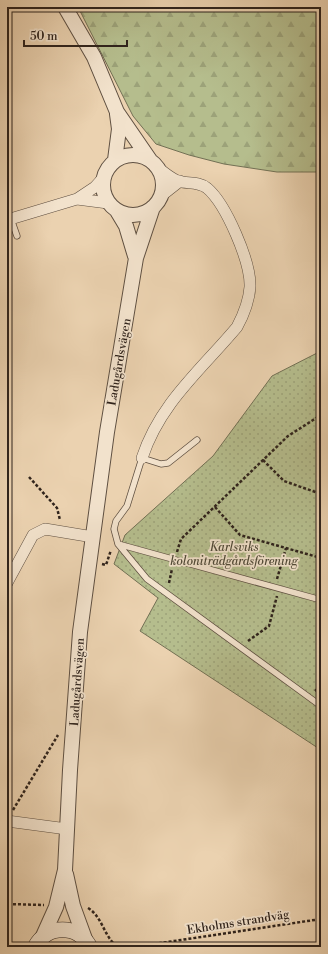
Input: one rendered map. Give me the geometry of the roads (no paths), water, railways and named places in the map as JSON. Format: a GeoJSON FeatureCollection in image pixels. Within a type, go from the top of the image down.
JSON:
{"type":"FeatureCollection","features":[{"type":"Feature","properties":{"kind":"main road","name":"Ladugårdsvägen"},"geometry":{"type":"LineString","coordinates":[[37,944],[53,931],[64,929],[75,932],[87,943]]}},
{"type":"Feature","properties":{"kind":"street"},"geometry":{"type":"LineString","coordinates":[[65,7],[94,57],[117,112],[154,164],[162,178],[157,202]]}},
{"type":"Feature","properties":{"kind":"street"},"geometry":{"type":"LineString","coordinates":[[116,160],[118,129],[117,112]]}},
{"type":"Feature","properties":{"kind":"street"},"geometry":{"type":"LineString","coordinates":[[9,219],[77,199],[95,186],[104,177],[110,165],[116,160],[132,155],[154,164],[180,182]]}},
{"type":"Feature","properties":{"kind":"street"},"geometry":{"type":"LineString","coordinates":[[104,177],[103,190],[113,207]]}},
{"type":"Feature","properties":{"kind":"street"},"geometry":{"type":"LineString","coordinates":[[77,199],[113,207],[130,215],[136,215],[157,202],[180,182],[188,181],[205,187],[220,202],[229,217],[243,254],[250,286],[245,313],[237,327],[167,407],[148,440],[142,458]]}},
{"type":"Feature","properties":{"kind":"street","name":"Ladugårdsvägen"},"geometry":{"type":"LineString","coordinates":[[37,944],[56,906],[65,870],[80,632],[107,432],[136,258],[147,220],[157,202]]}},
{"type":"Feature","properties":{"kind":"street","name":"Ladugårdsvägen"},"geometry":{"type":"LineString","coordinates":[[113,207],[128,231],[136,258]]}},
{"type":"Feature","properties":{"kind":"street"},"geometry":{"type":"LineString","coordinates":[[7,583],[33,535],[45,529],[93,537]]}},
{"type":"Feature","properties":{"kind":"street"},"geometry":{"type":"LineString","coordinates":[[8,822],[67,828]]}},
{"type":"Feature","properties":{"kind":"street","name":"Ladugårdsvägen"},"geometry":{"type":"LineString","coordinates":[[65,870],[71,899],[87,943]]}},
{"type":"Feature","properties":{"kind":"lane"},"geometry":{"type":"LineString","coordinates":[[9,219],[17,236]]}},
{"type":"Feature","properties":{"kind":"lane"},"geometry":{"type":"LineString","coordinates":[[197,440],[168,463],[161,464],[142,458],[127,506],[116,521],[114,529],[118,544],[147,580],[321,706]]}},
{"type":"Feature","properties":{"kind":"lane"},"geometry":{"type":"LineString","coordinates":[[118,544],[321,600]]}},
{"type":"Feature","properties":{"kind":"park label","name":"Karlsviks koloniträdgårdsförening"},"geometry":{"type":"Point","coordinates":[234,554]}}]}
